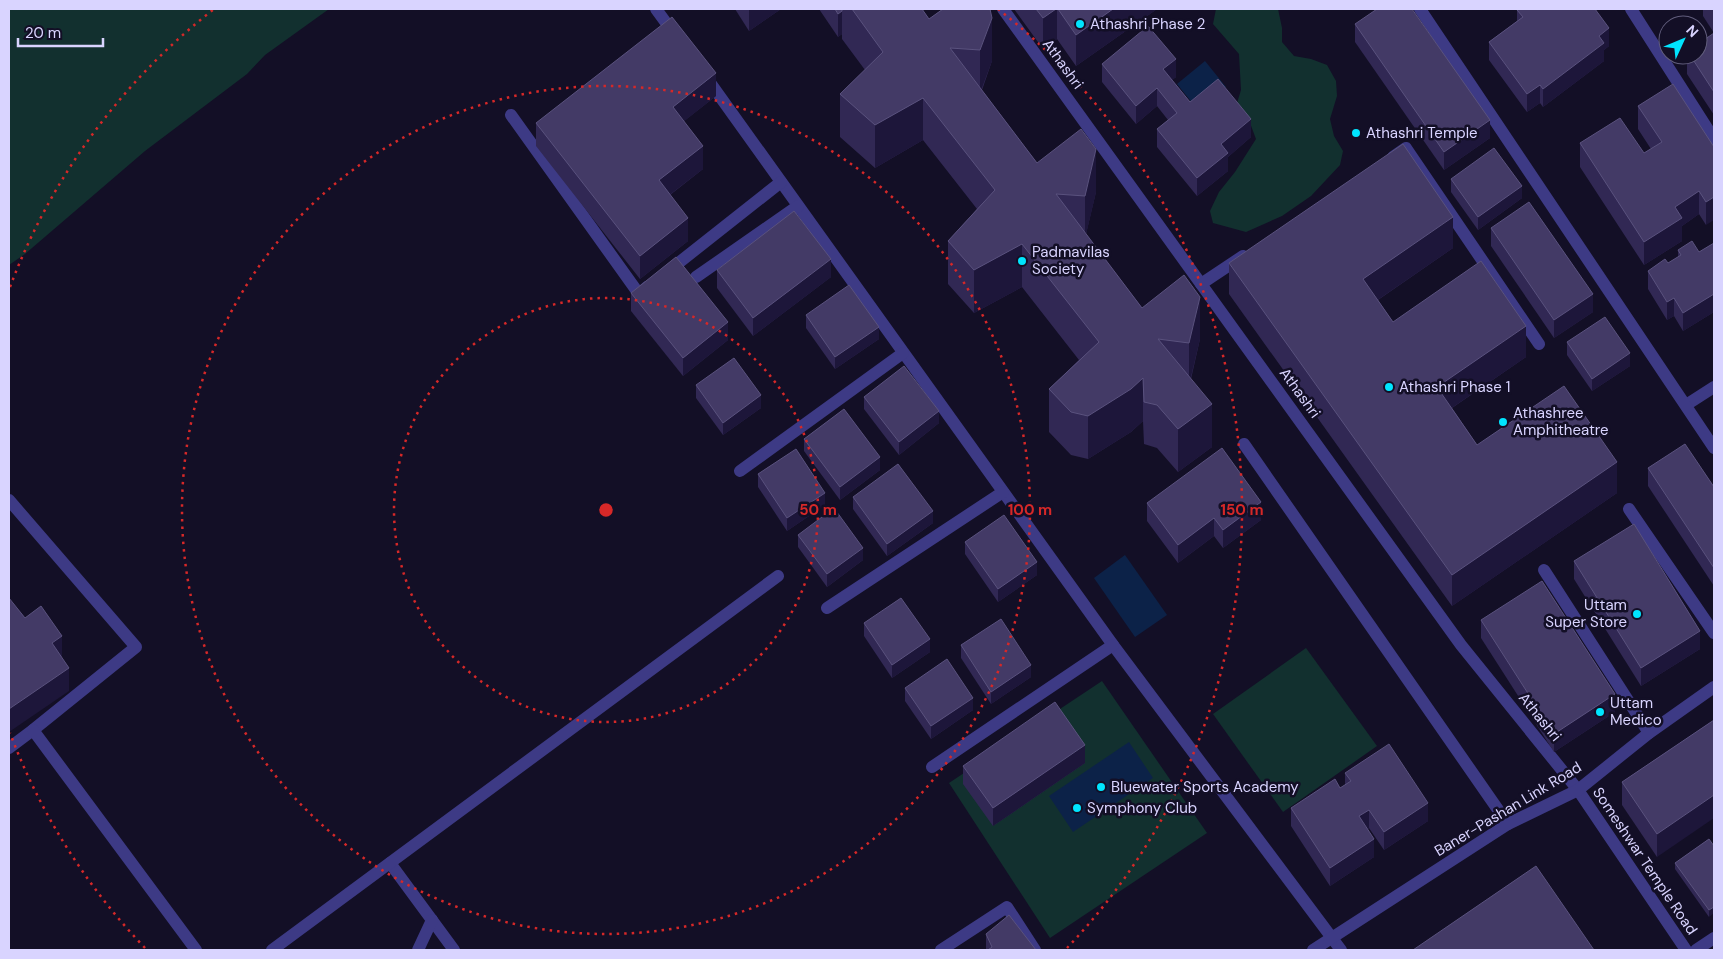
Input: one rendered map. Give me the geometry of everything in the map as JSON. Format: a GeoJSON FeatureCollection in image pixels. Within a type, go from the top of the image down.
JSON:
{"type":"FeatureCollection","features":[{"type":"Feature","properties":{"kind":"street"},"geometry":{"type":"LineString","coordinates":[[656,9],[685,48]]}},
{"type":"Feature","properties":{"kind":"street","name":"Athashri"},"geometry":{"type":"LineString","coordinates":[[1003,9],[1461,645],[1578,790]]}},
{"type":"Feature","properties":{"kind":"street"},"geometry":{"type":"LineString","coordinates":[[1420,9],[1714,448]]}},
{"type":"Feature","properties":{"kind":"street"},"geometry":{"type":"LineString","coordinates":[[1630,9],[1714,139]]}},
{"type":"Feature","properties":{"kind":"street"},"geometry":{"type":"LineString","coordinates":[[696,64],[1112,645],[1342,950]]}},
{"type":"Feature","properties":{"kind":"street"},"geometry":{"type":"LineString","coordinates":[[510,115],[639,294],[781,182]]}},
{"type":"Feature","properties":{"kind":"street"},"geometry":{"type":"LineString","coordinates":[[1381,164],[1406,148],[1539,344]]}},
{"type":"Feature","properties":{"kind":"street"},"geometry":{"type":"LineString","coordinates":[[696,277],[798,206]]}},
{"type":"Feature","properties":{"kind":"street"},"geometry":{"type":"LineString","coordinates":[[1201,284],[1256,247]]}},
{"type":"Feature","properties":{"kind":"street"},"geometry":{"type":"LineString","coordinates":[[740,470],[903,353]]}},
{"type":"Feature","properties":{"kind":"street"},"geometry":{"type":"LineString","coordinates":[[1686,405],[1714,387]]}},
{"type":"Feature","properties":{"kind":"street"},"geometry":{"type":"LineString","coordinates":[[1244,444],[1508,824]]}},
{"type":"Feature","properties":{"kind":"street"},"geometry":{"type":"LineString","coordinates":[[827,608],[1003,492]]}},
{"type":"Feature","properties":{"kind":"street"},"geometry":{"type":"LineString","coordinates":[[9,500],[136,647],[9,748]]}},
{"type":"Feature","properties":{"kind":"street"},"geometry":{"type":"LineString","coordinates":[[1629,509],[1714,633]]}},
{"type":"Feature","properties":{"kind":"street"},"geometry":{"type":"LineString","coordinates":[[1544,570],[1649,733]]}},
{"type":"Feature","properties":{"kind":"street"},"geometry":{"type":"LineString","coordinates":[[272,950],[778,576]]}},
{"type":"Feature","properties":{"kind":"street"},"geometry":{"type":"LineString","coordinates":[[932,767],[1112,645]]}},
{"type":"Feature","properties":{"kind":"street","name":"Baner-Pashan Link Road"},"geometry":{"type":"LineString","coordinates":[[1313,950],[1508,824],[1578,790],[1649,733],[1714,687]]}},
{"type":"Feature","properties":{"kind":"street"},"geometry":{"type":"LineString","coordinates":[[33,730],[196,950]]}},
{"type":"Feature","properties":{"kind":"street","name":"Someshwar Temple Road"},"geometry":{"type":"LineString","coordinates":[[1578,790],[1686,950]]}},
{"type":"Feature","properties":{"kind":"street"},"geometry":{"type":"LineString","coordinates":[[390,863],[454,950]]}},
{"type":"Feature","properties":{"kind":"street"},"geometry":{"type":"LineString","coordinates":[[942,950],[1007,907],[1035,950]]}},
{"type":"Feature","properties":{"kind":"street"},"geometry":{"type":"LineString","coordinates":[[418,950],[432,920]]}},
{"type":"Feature","properties":{"kind":"street"},"geometry":{"type":"LineString","coordinates":[[1696,950],[1714,938]]}},
{"type":"Feature","properties":{"kind":"green space"},"geometry":{"type":"Polygon","coordinates":[[[9,9],[329,9],[265,55],[247,74],[145,151],[25,254],[9,265],[9,9]]]}},
{"type":"Feature","properties":{"kind":"green space"},"geometry":{"type":"Polygon","coordinates":[[[1216,9],[1278,9],[1282,28],[1282,42],[1294,56],[1311,59],[1327,65],[1336,81],[1337,96],[1330,119],[1334,136],[1343,151],[1340,165],[1311,196],[1282,216],[1246,232],[1213,223],[1210,211],[1219,192],[1235,172],[1256,139],[1250,123],[1237,103],[1241,90],[1239,54],[1213,24],[1216,9]]]}},
{"type":"Feature","properties":{"kind":"green space"},"geometry":{"type":"Polygon","coordinates":[[[1306,648],[1377,746],[1283,812],[1213,714],[1306,648]]]}},
{"type":"Feature","properties":{"kind":"green space","name":"Symphony Club"},"geometry":{"type":"Polygon","coordinates":[[[1102,681],[1207,833],[1050,938],[949,783],[1102,681]]]}},
{"type":"Feature","properties":{"kind":"water"},"geometry":{"type":"Polygon","coordinates":[[[1205,61],[1226,87],[1198,110],[1177,84],[1205,61]]]}},
{"type":"Feature","properties":{"kind":"water"},"geometry":{"type":"Polygon","coordinates":[[[1125,555],[1167,615],[1135,637],[1094,578],[1125,555]]]}},
{"type":"Feature","properties":{"kind":"water","name":"Bluewater Sports Academy"},"geometry":{"type":"Polygon","coordinates":[[[1129,742],[1153,778],[1073,832],[1049,796],[1129,742]]]}},
{"type":"Feature","properties":{"kind":"building"},"geometry":{"type":"Polygon","coordinates":[[[835,9],[842,9],[842,11],[838,14],[835,9]]]}},
{"type":"Feature","properties":{"kind":"building"},"geometry":{"type":"Polygon","coordinates":[[[852,9],[922,9],[929,19],[943,9],[990,9],[992,18],[980,50],[950,48],[1037,163],[1081,129],[1096,149],[1085,196],[1056,194],[1142,308],[1184,275],[1200,297],[1189,343],[1158,339],[1212,404],[1178,429],[1157,405],[1144,402],[1143,378],[1131,389],[1088,416],[1071,412],[1049,389],[1099,342],[1022,244],[974,270],[948,241],[995,190],[923,98],[875,125],[840,94],[883,52],[852,9]]]}},
{"type":"Feature","properties":{"kind":"building"},"geometry":{"type":"Polygon","coordinates":[[[1036,9],[1056,9],[1043,18],[1036,9]]]}},
{"type":"Feature","properties":{"kind":"building"},"geometry":{"type":"Polygon","coordinates":[[[1058,9],[1113,9],[1076,35],[1058,9]]]}},
{"type":"Feature","properties":{"kind":"building"},"geometry":{"type":"Polygon","coordinates":[[[1377,9],[1412,9],[1490,120],[1444,152],[1355,24],[1377,9]]]}},
{"type":"Feature","properties":{"kind":"building"},"geometry":{"type":"Polygon","coordinates":[[[1595,9],[1609,28],[1599,36],[1604,43],[1543,89],[1540,85],[1527,94],[1489,42],[1523,17],[1517,10],[1595,9]]]}},
{"type":"Feature","properties":{"kind":"building"},"geometry":{"type":"Polygon","coordinates":[[[672,17],[716,73],[673,107],[703,146],[659,180],[688,218],[640,256],[536,123],[672,17]]]}},
{"type":"Feature","properties":{"kind":"building"},"geometry":{"type":"Polygon","coordinates":[[[1148,26],[1176,59],[1163,69],[1190,102],[1218,79],[1251,119],[1221,144],[1228,153],[1197,178],[1157,129],[1177,113],[1157,88],[1136,106],[1102,64],[1148,26]]]}},
{"type":"Feature","properties":{"kind":"building"},"geometry":{"type":"Polygon","coordinates":[[[1714,33],[1714,92],[1696,65],[1708,65],[1708,37],[1714,33]]]}},
{"type":"Feature","properties":{"kind":"building"},"geometry":{"type":"Polygon","coordinates":[[[1673,84],[1714,147],[1714,197],[1706,202],[1699,191],[1675,207],[1682,218],[1644,242],[1580,143],[1620,118],[1644,153],[1662,142],[1638,106],[1673,84]]]}},
{"type":"Feature","properties":{"kind":"building","name":"Athashri Phase 1"},"geometry":{"type":"Polygon","coordinates":[[[1403,144],[1453,217],[1363,279],[1393,322],[1481,261],[1526,326],[1437,387],[1477,445],[1564,386],[1617,462],[1452,575],[1229,263],[1403,144]]]}},
{"type":"Feature","properties":{"kind":"building"},"geometry":{"type":"Polygon","coordinates":[[[1494,148],[1522,186],[1478,217],[1451,179],[1494,148]]]}},
{"type":"Feature","properties":{"kind":"building"},"geometry":{"type":"Polygon","coordinates":[[[1529,202],[1593,294],[1554,320],[1491,228],[1529,202]]]}},
{"type":"Feature","properties":{"kind":"building"},"geometry":{"type":"Polygon","coordinates":[[[794,211],[831,259],[753,318],[717,270],[794,211]]]}},
{"type":"Feature","properties":{"kind":"building"},"geometry":{"type":"Polygon","coordinates":[[[1692,241],[1699,252],[1714,243],[1714,294],[1683,313],[1674,298],[1667,302],[1648,271],[1665,259],[1668,263],[1681,255],[1678,250],[1692,241]]]}},
{"type":"Feature","properties":{"kind":"building"},"geometry":{"type":"Polygon","coordinates":[[[676,257],[728,322],[683,358],[631,293],[676,257]]]}},
{"type":"Feature","properties":{"kind":"building"},"geometry":{"type":"Polygon","coordinates":[[[849,285],[879,327],[835,357],[806,315],[849,285]]]}},
{"type":"Feature","properties":{"kind":"building"},"geometry":{"type":"Polygon","coordinates":[[[1605,317],[1630,353],[1592,379],[1567,342],[1605,317]]]}},
{"type":"Feature","properties":{"kind":"building"},"geometry":{"type":"Polygon","coordinates":[[[734,358],[761,395],[723,423],[696,385],[734,358]]]}},
{"type":"Feature","properties":{"kind":"building"},"geometry":{"type":"Polygon","coordinates":[[[904,366],[939,411],[899,442],[864,397],[904,366]]]}},
{"type":"Feature","properties":{"kind":"building"},"geometry":{"type":"Polygon","coordinates":[[[844,409],[880,457],[840,487],[804,439],[844,409]]]}},
{"type":"Feature","properties":{"kind":"building"},"geometry":{"type":"Polygon","coordinates":[[[1685,444],[1714,487],[1714,568],[1648,468],[1685,444]]]}},
{"type":"Feature","properties":{"kind":"building"},"geometry":{"type":"Polygon","coordinates":[[[1222,448],[1261,502],[1223,530],[1214,518],[1178,545],[1147,503],[1222,448]]]}},
{"type":"Feature","properties":{"kind":"building"},"geometry":{"type":"Polygon","coordinates":[[[796,449],[825,493],[787,518],[758,474],[796,449]]]}},
{"type":"Feature","properties":{"kind":"building"},"geometry":{"type":"Polygon","coordinates":[[[898,464],[933,511],[887,544],[853,497],[898,464]]]}},
{"type":"Feature","properties":{"kind":"building"},"geometry":{"type":"Polygon","coordinates":[[[834,508],[863,548],[827,574],[798,535],[834,508]]]}},
{"type":"Feature","properties":{"kind":"building"},"geometry":{"type":"Polygon","coordinates":[[[1004,515],[1037,562],[998,589],[965,542],[1004,515]]]}},
{"type":"Feature","properties":{"kind":"building","name":"Uttam Super Store"},"geometry":{"type":"Polygon","coordinates":[[[1634,524],[1700,631],[1641,668],[1574,561],[1634,524]]]}},
{"type":"Feature","properties":{"kind":"building"},"geometry":{"type":"Polygon","coordinates":[[[1542,581],[1615,694],[1554,734],[1481,620],[1542,581]]]}},
{"type":"Feature","properties":{"kind":"building"},"geometry":{"type":"Polygon","coordinates":[[[9,598],[25,618],[41,606],[62,636],[52,643],[69,668],[9,709],[9,598]]]}},
{"type":"Feature","properties":{"kind":"building"},"geometry":{"type":"Polygon","coordinates":[[[901,598],[930,639],[892,665],[864,623],[901,598]]]}},
{"type":"Feature","properties":{"kind":"building"},"geometry":{"type":"Polygon","coordinates":[[[1001,619],[1031,665],[991,692],[961,645],[1001,619]]]}},
{"type":"Feature","properties":{"kind":"building"},"geometry":{"type":"Polygon","coordinates":[[[947,659],[973,698],[931,726],[905,688],[947,659]]]}},
{"type":"Feature","properties":{"kind":"building"},"geometry":{"type":"Polygon","coordinates":[[[1055,702],[1085,745],[993,808],[963,766],[1055,702]]]}},
{"type":"Feature","properties":{"kind":"building"},"geometry":{"type":"Polygon","coordinates":[[[1714,720],[1714,795],[1657,834],[1622,782],[1714,720]]]}},
{"type":"Feature","properties":{"kind":"building"},"geometry":{"type":"Polygon","coordinates":[[[1389,744],[1428,803],[1384,832],[1369,810],[1359,816],[1374,839],[1330,868],[1291,808],[1335,779],[1340,788],[1351,781],[1345,773],[1389,744]]]}},
{"type":"Feature","properties":{"kind":"building"},"geometry":{"type":"Polygon","coordinates":[[[1709,839],[1714,846],[1714,907],[1709,910],[1675,863],[1709,839]]]}},
{"type":"Feature","properties":{"kind":"building"},"geometry":{"type":"Polygon","coordinates":[[[1536,866],[1594,950],[1413,950],[1536,866]]]}},
{"type":"Feature","properties":{"kind":"building"},"geometry":{"type":"Polygon","coordinates":[[[1009,915],[1036,950],[988,950],[992,947],[986,934],[1009,915]]]}},
{"type":"Feature","properties":{"kind":"place","name":"Athashri Phase 2"},"geometry":{"type":"Point","coordinates":[1080,24]}},
{"type":"Feature","properties":{"kind":"place","name":"Athashri Temple"},"geometry":{"type":"Point","coordinates":[1356,133]}},
{"type":"Feature","properties":{"kind":"place","name":"Padmavilas Society"},"geometry":{"type":"Point","coordinates":[1022,261]}},
{"type":"Feature","properties":{"kind":"place","name":"Athashri Phase 1"},"geometry":{"type":"Point","coordinates":[1389,387]}},
{"type":"Feature","properties":{"kind":"place","name":"Athashree Amphitheatre"},"geometry":{"type":"Point","coordinates":[1503,422]}},
{"type":"Feature","properties":{"kind":"place","name":"Uttam Super Store"},"geometry":{"type":"Point","coordinates":[1637,614]}},
{"type":"Feature","properties":{"kind":"place","name":"Uttam Medico"},"geometry":{"type":"Point","coordinates":[1600,712]}},
{"type":"Feature","properties":{"kind":"place","name":"Bluewater Sports Academy"},"geometry":{"type":"Point","coordinates":[1101,787]}},
{"type":"Feature","properties":{"kind":"place","name":"Symphony Club"},"geometry":{"type":"Point","coordinates":[1077,808]}}]}
